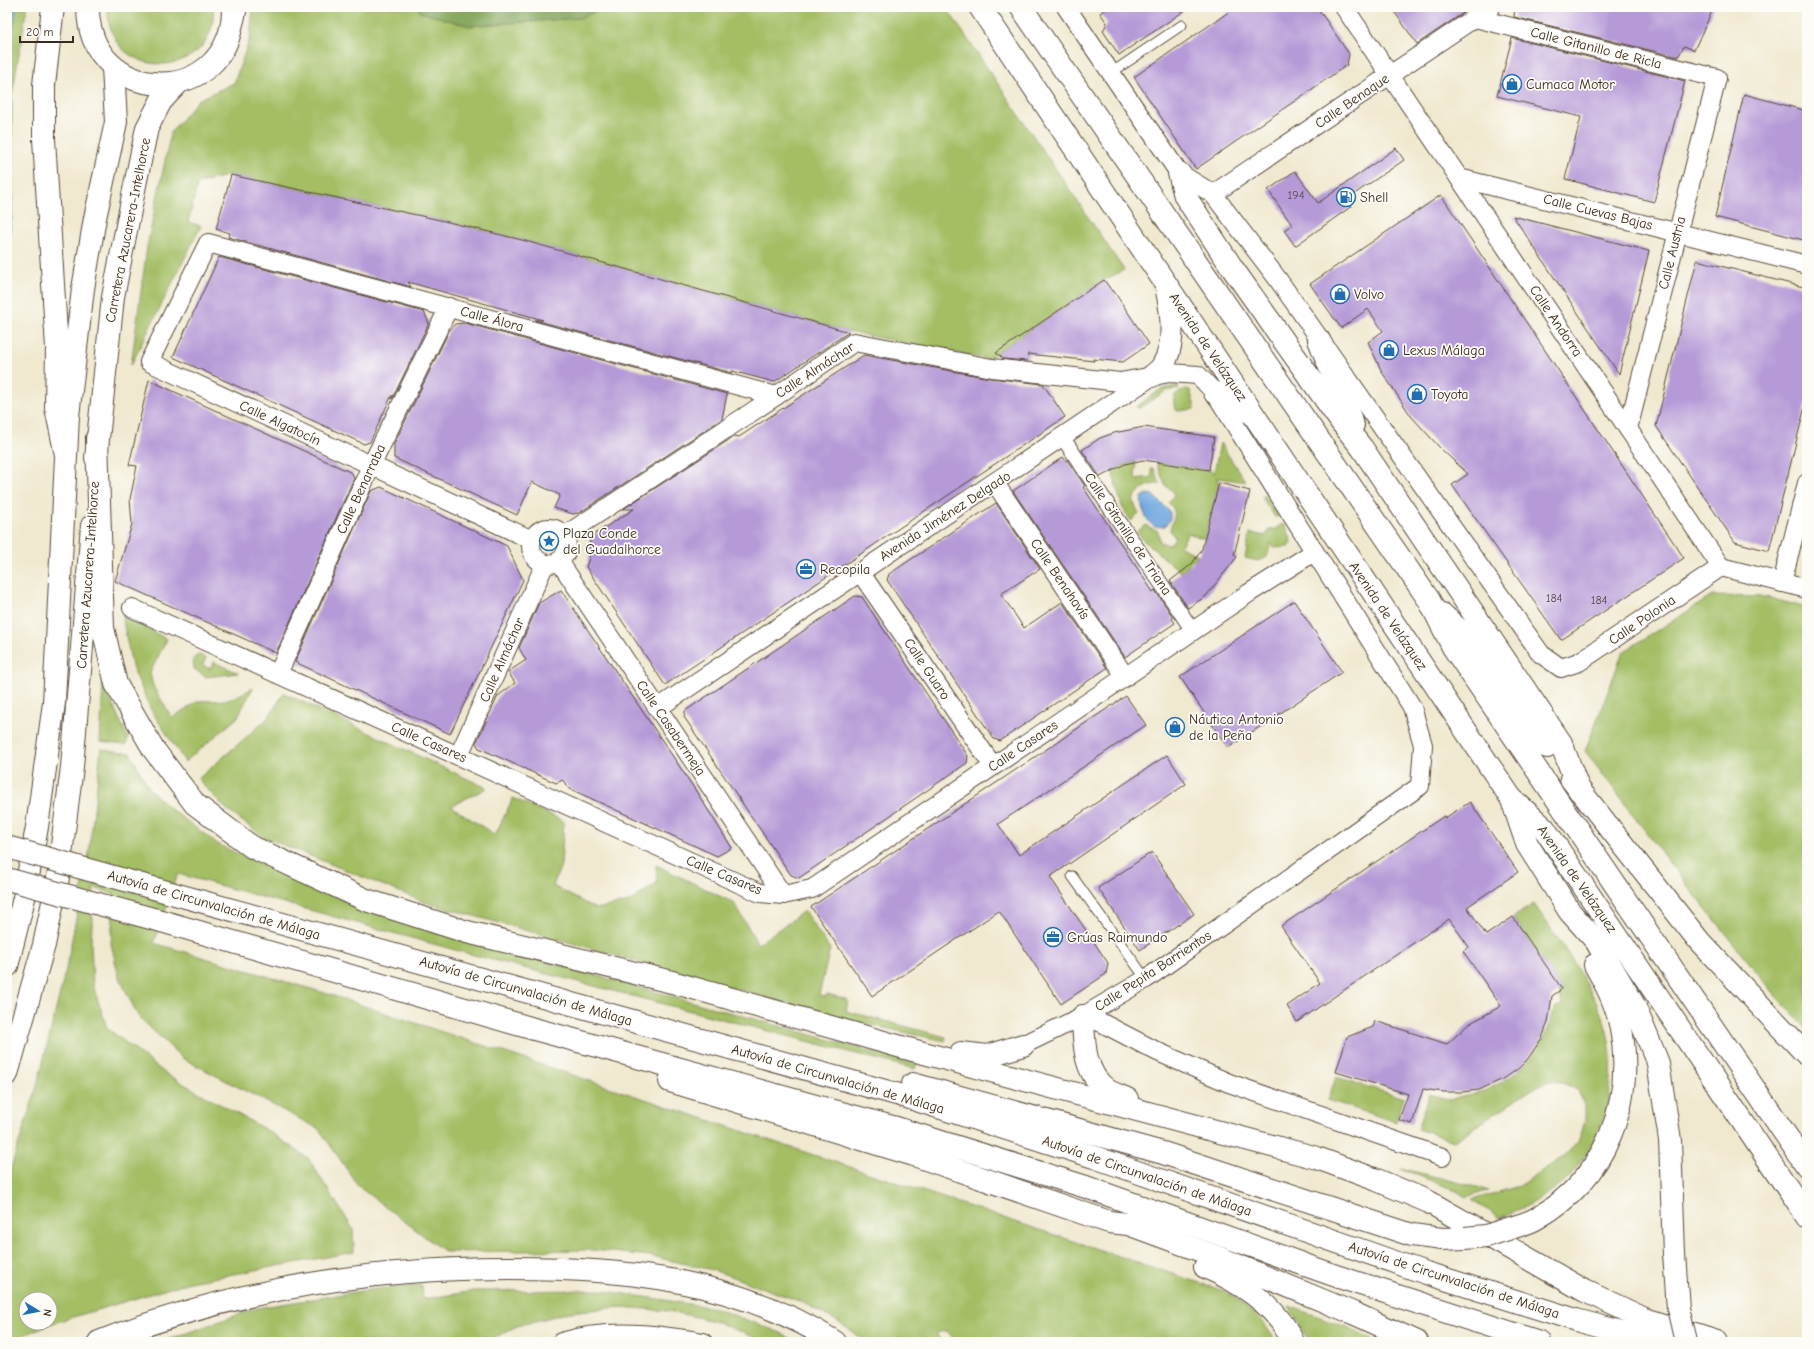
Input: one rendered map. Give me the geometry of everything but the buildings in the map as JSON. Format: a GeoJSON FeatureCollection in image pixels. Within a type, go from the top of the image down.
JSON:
{"type":"FeatureCollection","features":[{"type":"Feature","properties":{"kind":"main road"},"geometry":{"type":"LineString","coordinates":[[53,7],[44,85],[44,140],[55,308],[56,408],[66,455]]}},
{"type":"Feature","properties":{"kind":"main road"},"geometry":{"type":"LineString","coordinates":[[88,7],[88,23],[97,47],[113,67],[126,76],[154,84],[178,83],[202,72],[216,59],[225,46],[234,11]]}},
{"type":"Feature","properties":{"kind":"main road","name":"Avenida de Velázquez"},"geometry":{"type":"LineString","coordinates":[[980,7],[1511,798],[1544,828],[1807,1217]]}},
{"type":"Feature","properties":{"kind":"main road","name":"Avenida de Velázquez"},"geometry":{"type":"LineString","coordinates":[[1021,7],[1429,600],[1453,647],[1807,1166]]}},
{"type":"Feature","properties":{"kind":"main road"},"geometry":{"type":"LineString","coordinates":[[1034,7],[1044,41]]}},
{"type":"Feature","properties":{"kind":"main road","name":"Carretera Azucarera-Intelhorce"},"geometry":{"type":"LineString","coordinates":[[7,966],[24,898],[37,827],[54,703],[66,455],[74,362],[83,289],[95,218],[116,122],[113,67]]}},
{"type":"Feature","properties":{"kind":"main road","name":"Carretera Azucarera-Intelhorce"},"geometry":{"type":"LineString","coordinates":[[7,1074],[44,945],[58,878],[72,767],[88,582],[97,438],[113,297],[147,128],[161,101],[178,83]]}},
{"type":"Feature","properties":{"kind":"main road"},"geometry":{"type":"LineString","coordinates":[[1179,173],[1185,196],[1233,270],[1342,423],[1362,448],[1561,743],[1579,790]]}},
{"type":"Feature","properties":{"kind":"main road"},"geometry":{"type":"LineString","coordinates":[[1152,376],[1163,366],[1171,343],[1172,315],[1165,284]]}},
{"type":"Feature","properties":{"kind":"main road"},"geometry":{"type":"LineString","coordinates":[[1319,340],[1362,448]]}},
{"type":"Feature","properties":{"kind":"main road"},"geometry":{"type":"LineString","coordinates":[[1215,393],[1254,415]]}},
{"type":"Feature","properties":{"kind":"main road"},"geometry":{"type":"LineString","coordinates":[[97,438],[103,628],[116,684],[154,750],[195,804],[252,847],[366,900],[467,932],[672,982],[905,1048],[1317,1158],[1377,1180],[1429,1202],[1585,1291],[1647,1320],[1717,1342]]}},
{"type":"Feature","properties":{"kind":"main road"},"geometry":{"type":"LineString","coordinates":[[1429,600],[1467,637],[1579,790],[1700,942],[1807,1055]]}},
{"type":"Feature","properties":{"kind":"main road"},"geometry":{"type":"LineString","coordinates":[[756,1055],[814,1057],[1163,1152],[1412,1235],[1442,1239],[1465,1238],[1486,1236],[1511,1228],[1536,1219],[1560,1202],[1582,1183],[1598,1161],[1611,1136],[1621,1099],[1626,1058],[1620,1022],[1607,988],[1588,954],[1570,912],[1527,844],[1511,798]]}},
{"type":"Feature","properties":{"kind":"main road","name":"Autovía de Circunvalación de Málaga"},"geometry":{"type":"LineString","coordinates":[[7,847],[907,1097],[1109,1162],[1426,1272],[1576,1320],[1659,1342]]}},
{"type":"Feature","properties":{"kind":"main road"},"geometry":{"type":"LineString","coordinates":[[7,879],[161,921],[616,1051],[893,1127],[1086,1187],[1339,1277],[1539,1342]]}},
{"type":"Feature","properties":{"kind":"main road"},"geometry":{"type":"LineString","coordinates":[[1570,912],[1596,941],[1634,1005],[1658,1063],[1670,1140],[1674,1254],[1678,1308],[1686,1342]]}},
{"type":"Feature","properties":{"kind":"main road"},"geometry":{"type":"LineString","coordinates":[[1083,1016],[1085,1054],[1092,1073],[1107,1090],[1164,1116]]}},
{"type":"Feature","properties":{"kind":"main road"},"geometry":{"type":"LineString","coordinates":[[905,1048],[987,1056],[1023,1045]]}},
{"type":"Feature","properties":{"kind":"main road"},"geometry":{"type":"LineString","coordinates":[[616,1051],[665,1080],[914,1155],[1109,1222],[1128,1224],[1215,1256],[1395,1330],[1417,1342]]}},
{"type":"Feature","properties":{"kind":"main road"},"geometry":{"type":"LineString","coordinates":[[1109,1222],[1127,1234],[1228,1276],[1273,1311],[1288,1330],[1293,1342]]}},
{"type":"Feature","properties":{"kind":"main road"},"geometry":{"type":"LineString","coordinates":[[99,1342],[170,1316],[222,1302],[284,1289],[348,1279],[412,1272],[477,1268],[525,1268],[636,1273],[704,1286],[750,1301],[790,1318],[835,1342]]}},
{"type":"Feature","properties":{"kind":"street"},"geometry":{"type":"LineString","coordinates":[[1066,7],[1179,173],[1213,194],[1277,278],[1319,340]]}},
{"type":"Feature","properties":{"kind":"street","name":"Calle Andorra"},"geometry":{"type":"LineString","coordinates":[[1344,7],[1721,567]]}},
{"type":"Feature","properties":{"kind":"street","name":"Calle Benaque"},"geometry":{"type":"LineString","coordinates":[[1213,194],[1491,7]]}},
{"type":"Feature","properties":{"kind":"street","name":"Calle Gitanillo de Ricla"},"geometry":{"type":"LineString","coordinates":[[1475,18],[1717,78]]}},
{"type":"Feature","properties":{"kind":"street","name":"Calle Austria"},"geometry":{"type":"LineString","coordinates":[[1628,429],[1717,78]]}},
{"type":"Feature","properties":{"kind":"street","name":"Calle Cuevas Bajas"},"geometry":{"type":"LineString","coordinates":[[1459,178],[1807,265]]}},
{"type":"Feature","properties":{"kind":"street","name":"Calle Álora"},"geometry":{"type":"LineString","coordinates":[[208,243],[776,396]]}},
{"type":"Feature","properties":{"kind":"street","name":"Calle Algatocín"},"geometry":{"type":"LineString","coordinates":[[208,243],[149,362],[532,540]]}},
{"type":"Feature","properties":{"kind":"street","name":"Calle Benarraba"},"geometry":{"type":"LineString","coordinates":[[278,674],[371,466],[449,307]]}},
{"type":"Feature","properties":{"kind":"street","name":"Calle Polonia"},"geometry":{"type":"LineString","coordinates":[[1319,340],[1541,654],[1561,668],[1579,662],[1721,567]]}},
{"type":"Feature","properties":{"kind":"street","name":"Calle Almáchar"},"geometry":{"type":"LineString","coordinates":[[564,536],[776,396],[854,342],[992,368],[1120,382],[1170,373],[1198,376],[1215,393]]}},
{"type":"Feature","properties":{"kind":"street","name":"Avenida Jiménez Delgado"},"geometry":{"type":"LineString","coordinates":[[658,708],[1063,438],[1152,376]]}},
{"type":"Feature","properties":{"kind":"street","name":"Avenida de Velázquez"},"geometry":{"type":"LineString","coordinates":[[1215,393],[1412,707],[1423,745],[1420,786]]}},
{"type":"Feature","properties":{"kind":"street","name":"Calle Gitanillo de Triana"},"geometry":{"type":"LineString","coordinates":[[1063,438],[1193,631]]}},
{"type":"Feature","properties":{"kind":"street","name":"Calle Benahavís"},"geometry":{"type":"LineString","coordinates":[[996,483],[1125,676]]}},
{"type":"Feature","properties":{"kind":"street"},"geometry":{"type":"LineString","coordinates":[[1782,582],[1807,483]]}},
{"type":"Feature","properties":{"kind":"street"},"geometry":{"type":"LineString","coordinates":[[549,528],[560,532],[564,536],[567,546],[566,552],[552,562],[535,558],[531,546],[532,540],[538,531],[549,528]]}},
{"type":"Feature","properties":{"kind":"street","name":"Calle Casares"},"geometry":{"type":"LineString","coordinates":[[132,608],[459,755],[760,893],[783,895],[812,889],[1249,592],[1314,552]]}},
{"type":"Feature","properties":{"kind":"street","name":"Calle Almáchar"},"geometry":{"type":"LineString","coordinates":[[459,755],[552,562]]}},
{"type":"Feature","properties":{"kind":"street","name":"Calle Casabermeja"},"geometry":{"type":"LineString","coordinates":[[552,562],[658,708],[783,895]]}},
{"type":"Feature","properties":{"kind":"street"},"geometry":{"type":"LineString","coordinates":[[1721,567],[1807,589]]}},
{"type":"Feature","properties":{"kind":"street","name":"Calle Guaro"},"geometry":{"type":"LineString","coordinates":[[860,572],[993,766]]}},
{"type":"Feature","properties":{"kind":"street","name":"Calle Pepita Barrientos"},"geometry":{"type":"LineString","coordinates":[[1083,1016],[1146,979],[1420,786]]}},
{"type":"Feature","properties":{"kind":"street"},"geometry":{"type":"LineString","coordinates":[[1023,1045],[1083,1016]]}},
{"type":"Feature","properties":{"kind":"street","name":"Calle Pepita Barrientos"},"geometry":{"type":"LineString","coordinates":[[1083,1016],[1102,1023],[1158,1052],[1229,1083],[1442,1157]]}},
{"type":"Feature","properties":{"kind":"street"},"geometry":{"type":"LineString","coordinates":[[561,1342],[576,1337],[632,1333],[703,1342]]}},
{"type":"Feature","properties":{"kind":"lane"},"geometry":{"type":"LineString","coordinates":[[1111,73],[1182,25]]}},
{"type":"Feature","properties":{"kind":"lane"},"geometry":{"type":"LineString","coordinates":[[1072,876],[1146,979]]}},
{"type":"Feature","properties":{"kind":"green space"},"geometry":{"type":"Polygon","coordinates":[[[17,7],[27,7],[12,95],[12,217],[7,256],[7,57],[17,7]]]}},
{"type":"Feature","properties":{"kind":"green space"},"geometry":{"type":"Polygon","coordinates":[[[108,7],[213,7],[210,31],[199,49],[182,60],[162,64],[142,61],[124,50],[112,32],[108,7]]]}},
{"type":"Feature","properties":{"kind":"green space"},"geometry":{"type":"Polygon","coordinates":[[[253,7],[419,7],[420,12],[581,18],[604,7],[946,7],[1124,270],[1104,280],[987,359],[849,332],[522,240],[441,220],[231,175],[198,183],[188,222],[201,226],[131,365],[147,247],[171,132],[198,100],[234,83],[250,38],[253,7]]]}},
{"type":"Feature","properties":{"kind":"green space"},"geometry":{"type":"Polygon","coordinates":[[[419,7],[604,7],[581,18],[469,26],[420,12],[419,7]]]}},
{"type":"Feature","properties":{"kind":"green space"},"geometry":{"type":"Polygon","coordinates":[[[1178,386],[1178,389],[1166,391],[1139,408],[1136,407],[1161,389],[1178,386]]]}},
{"type":"Feature","properties":{"kind":"green space"},"geometry":{"type":"Polygon","coordinates":[[[1187,389],[1190,390],[1195,407],[1194,409],[1175,410],[1174,399],[1176,394],[1187,389]]]}},
{"type":"Feature","properties":{"kind":"green space"},"geometry":{"type":"Polygon","coordinates":[[[1220,443],[1246,482],[1217,478],[1219,483],[1205,539],[1188,533],[1180,547],[1198,555],[1182,573],[1144,541],[1137,531],[1147,525],[1149,528],[1158,531],[1160,542],[1169,545],[1175,538],[1170,530],[1174,510],[1168,502],[1173,497],[1174,492],[1165,485],[1156,462],[1211,470],[1214,473],[1220,443]]]}},
{"type":"Feature","properties":{"kind":"green space"},"geometry":{"type":"Polygon","coordinates":[[[1136,462],[1135,479],[1152,477],[1151,468],[1154,469],[1160,484],[1148,486],[1137,494],[1133,501],[1139,514],[1131,521],[1122,507],[1112,470],[1125,464],[1136,462]]]}},
{"type":"Feature","properties":{"kind":"green space"},"geometry":{"type":"Polygon","coordinates":[[[1264,495],[1278,517],[1275,517],[1262,498],[1264,495]]]}},
{"type":"Feature","properties":{"kind":"green space"},"geometry":{"type":"Polygon","coordinates":[[[1282,524],[1285,525],[1290,536],[1291,543],[1288,547],[1274,548],[1271,543],[1267,557],[1258,561],[1245,558],[1250,533],[1266,536],[1269,530],[1275,529],[1282,524]]]}},
{"type":"Feature","properties":{"kind":"green space"},"geometry":{"type":"Polygon","coordinates":[[[1712,596],[1766,597],[1807,608],[1807,1028],[1781,1002],[1674,869],[1585,751],[1623,652],[1712,596]]]}},
{"type":"Feature","properties":{"kind":"green space"},"geometry":{"type":"Polygon","coordinates":[[[122,616],[167,639],[150,673],[153,686],[172,718],[198,701],[229,700],[253,688],[237,718],[185,762],[151,710],[132,666],[122,616]]]}},
{"type":"Feature","properties":{"kind":"green space"},"geometry":{"type":"Polygon","coordinates":[[[198,654],[206,658],[203,665],[210,669],[214,662],[238,673],[206,677],[194,669],[193,660],[198,654]]]}},
{"type":"Feature","properties":{"kind":"green space"},"geometry":{"type":"Polygon","coordinates":[[[103,684],[128,738],[126,745],[100,742],[103,684]]]}},
{"type":"Feature","properties":{"kind":"green space"},"geometry":{"type":"Polygon","coordinates":[[[284,693],[487,788],[451,806],[495,835],[513,798],[564,821],[561,865],[553,886],[596,909],[629,902],[657,883],[656,865],[734,903],[758,944],[804,911],[830,949],[819,995],[826,997],[827,994],[848,1000],[846,1011],[946,1037],[945,1041],[844,1019],[424,902],[264,837],[226,809],[198,779],[267,719],[284,693]]]}},
{"type":"Feature","properties":{"kind":"green space"},"geometry":{"type":"Polygon","coordinates":[[[101,749],[130,753],[149,788],[168,807],[219,845],[293,879],[368,910],[468,940],[917,1064],[915,1069],[466,953],[178,874],[154,943],[328,994],[1224,1291],[1254,1313],[1266,1326],[1276,1342],[956,1342],[947,1331],[936,1333],[942,1342],[867,1342],[838,1322],[802,1302],[713,1270],[650,1256],[593,1250],[445,1252],[359,1187],[319,1129],[182,1058],[138,1016],[119,977],[111,944],[114,894],[94,888],[91,943],[93,985],[107,1028],[166,1074],[268,1131],[308,1158],[353,1229],[354,1252],[190,1282],[58,1322],[58,1291],[18,1291],[18,1331],[33,1331],[7,1342],[7,1180],[36,1090],[66,969],[89,853],[101,749]]]}},
{"type":"Feature","properties":{"kind":"green space"},"geometry":{"type":"Polygon","coordinates":[[[1534,904],[1580,973],[1603,1018],[1611,1055],[1610,1093],[1599,1129],[1591,1146],[1569,1177],[1543,1197],[1499,1218],[1472,1200],[1519,1186],[1564,1156],[1578,1142],[1585,1121],[1585,1106],[1577,1089],[1563,1082],[1549,1081],[1531,1090],[1454,1141],[1417,1129],[1429,1094],[1451,1100],[1482,1092],[1499,1084],[1511,1076],[1531,1058],[1539,1047],[1551,1022],[1554,1008],[1562,1005],[1559,992],[1562,989],[1513,917],[1534,904]]]}},
{"type":"Feature","properties":{"kind":"green space"},"geometry":{"type":"Polygon","coordinates":[[[1336,1077],[1404,1098],[1396,1122],[1328,1100],[1336,1077]]]}},
{"type":"Feature","properties":{"kind":"green space"},"geometry":{"type":"Polygon","coordinates":[[[1400,1168],[1489,1190],[1466,1198],[1459,1192],[1400,1168]]]}},
{"type":"Feature","properties":{"kind":"green space"},"geometry":{"type":"Polygon","coordinates":[[[422,1285],[423,1299],[474,1291],[600,1290],[715,1308],[781,1333],[796,1342],[765,1342],[714,1321],[669,1311],[621,1307],[570,1312],[517,1326],[486,1342],[161,1342],[257,1308],[374,1289],[422,1285]]]}},
{"type":"Feature","properties":{"kind":"green space"},"geometry":{"type":"Polygon","coordinates":[[[1289,1306],[1345,1326],[1377,1342],[1309,1342],[1289,1306]]]}},
{"type":"Feature","properties":{"kind":"water"},"geometry":{"type":"Polygon","coordinates":[[[7,7],[17,7],[7,57],[7,7]]]}},
{"type":"Feature","properties":{"kind":"water"},"geometry":{"type":"Polygon","coordinates":[[[1148,494],[1153,495],[1170,512],[1170,519],[1165,526],[1155,527],[1149,522],[1141,500],[1142,497],[1148,494]]]}},
{"type":"Feature","properties":{"kind":"place","name":"Cumaca Motor"},"geometry":{"type":"Point","coordinates":[1512,84]}},
{"type":"Feature","properties":{"kind":"place","name":"Shell"},"geometry":{"type":"Point","coordinates":[1346,197]}},
{"type":"Feature","properties":{"kind":"place","name":"Volvo"},"geometry":{"type":"Point","coordinates":[1340,294]}},
{"type":"Feature","properties":{"kind":"place","name":"Lexus Málaga"},"geometry":{"type":"Point","coordinates":[1389,350]}},
{"type":"Feature","properties":{"kind":"place","name":"Toyota"},"geometry":{"type":"Point","coordinates":[1417,394]}},
{"type":"Feature","properties":{"kind":"place","name":"Plaza Conde del Guadalhorce"},"geometry":{"type":"Point","coordinates":[549,541]}},
{"type":"Feature","properties":{"kind":"place","name":"Recopila"},"geometry":{"type":"Point","coordinates":[806,569]}},
{"type":"Feature","properties":{"kind":"place","name":"Náutica Antonio de la Peña"},"geometry":{"type":"Point","coordinates":[1175,727]}},
{"type":"Feature","properties":{"kind":"place","name":"Grúas Raimundo"},"geometry":{"type":"Point","coordinates":[1053,937]}}]}
